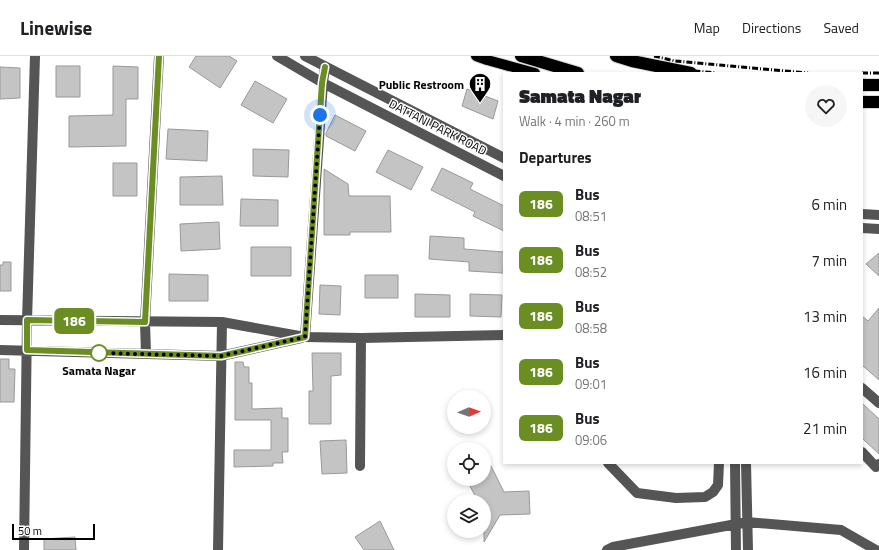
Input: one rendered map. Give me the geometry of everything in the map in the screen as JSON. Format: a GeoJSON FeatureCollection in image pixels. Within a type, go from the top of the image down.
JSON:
{"type":"FeatureCollection","features":[{"type":"Feature","properties":{"kind":"highway"},"geometry":{"type":"LineString","coordinates":[[521,56],[569,72]]}},
{"type":"Feature","properties":{"kind":"highway"},"geometry":{"type":"LineString","coordinates":[[616,56],[632,61],[686,72]]}},
{"type":"Feature","properties":{"kind":"highway"},"geometry":{"type":"LineString","coordinates":[[863,85],[879,84]]}},
{"type":"Feature","properties":{"kind":"highway"},"geometry":{"type":"LineString","coordinates":[[863,102],[879,102]]}},
{"type":"Feature","properties":{"kind":"main road"},"geometry":{"type":"LineString","coordinates":[[476,56],[531,72]]}},
{"type":"Feature","properties":{"kind":"street"},"geometry":{"type":"LineString","coordinates":[[24,550],[27,320],[35,56]]}},
{"type":"Feature","properties":{"kind":"street"},"geometry":{"type":"LineString","coordinates":[[146,354],[145,322],[159,56]]}},
{"type":"Feature","properties":{"kind":"street","name":"DATTANI PARK ROAD"},"geometry":{"type":"LineString","coordinates":[[277,56],[322,83],[503,175]]}},
{"type":"Feature","properties":{"kind":"street","name":"DATTANI PARK ROAD"},"geometry":{"type":"LineString","coordinates":[[305,56],[503,157]]}},
{"type":"Feature","properties":{"kind":"street"},"geometry":{"type":"LineString","coordinates":[[305,337],[322,83],[325,67]]}},
{"type":"Feature","properties":{"kind":"street"},"geometry":{"type":"LineString","coordinates":[[473,160],[480,145]]}},
{"type":"Feature","properties":{"kind":"street"},"geometry":{"type":"LineString","coordinates":[[863,214],[879,214]]}},
{"type":"Feature","properties":{"kind":"street"},"geometry":{"type":"LineString","coordinates":[[863,228],[879,229]]}},
{"type":"Feature","properties":{"kind":"street"},"geometry":{"type":"LineString","coordinates":[[0,320],[222,322],[305,337],[361,338],[503,335]]}},
{"type":"Feature","properties":{"kind":"street"},"geometry":{"type":"LineString","coordinates":[[218,550],[222,322]]}},
{"type":"Feature","properties":{"kind":"street"},"geometry":{"type":"LineString","coordinates":[[0,350],[221,356],[305,337]]}},
{"type":"Feature","properties":{"kind":"street"},"geometry":{"type":"LineString","coordinates":[[360,466],[361,338]]}},
{"type":"Feature","properties":{"kind":"street"},"geometry":{"type":"LineString","coordinates":[[863,389],[879,403]]}},
{"type":"Feature","properties":{"kind":"street"},"geometry":{"type":"LineString","coordinates":[[863,453],[876,467],[879,464]]}},
{"type":"Feature","properties":{"kind":"street"},"geometry":{"type":"LineString","coordinates":[[609,464],[637,493],[676,498],[705,497],[713,492],[718,485],[719,464]]}},
{"type":"Feature","properties":{"kind":"street"},"geometry":{"type":"LineString","coordinates":[[735,464],[736,550]]}},
{"type":"Feature","properties":{"kind":"street"},"geometry":{"type":"LineString","coordinates":[[746,464],[748,550]]}},
{"type":"Feature","properties":{"kind":"street"},"geometry":{"type":"LineString","coordinates":[[607,550],[613,547],[736,523],[748,522],[841,530],[876,550]]}},
{"type":"Feature","properties":{"kind":"building"},"geometry":{"type":"Polygon","coordinates":[[[196,56],[229,56],[237,61],[220,88],[189,67],[196,56]]]}},
{"type":"Feature","properties":{"kind":"building"},"geometry":{"type":"Polygon","coordinates":[[[56,66],[80,66],[80,97],[56,97],[56,66]]]}},
{"type":"Feature","properties":{"kind":"building"},"geometry":{"type":"Polygon","coordinates":[[[113,66],[138,67],[138,99],[126,99],[126,146],[69,147],[69,116],[113,115],[113,66]]]}},
{"type":"Feature","properties":{"kind":"building"},"geometry":{"type":"Polygon","coordinates":[[[0,67],[20,68],[20,98],[0,99],[0,67]]]}},
{"type":"Feature","properties":{"kind":"building"},"geometry":{"type":"Polygon","coordinates":[[[255,81],[287,99],[273,123],[241,105],[255,81]]]}},
{"type":"Feature","properties":{"kind":"building","name":"Public Restroom"},"geometry":{"type":"Polygon","coordinates":[[[467,89],[498,101],[493,119],[462,106],[467,89]]]}},
{"type":"Feature","properties":{"kind":"building"},"geometry":{"type":"Polygon","coordinates":[[[335,115],[366,131],[355,151],[326,136],[335,115]]]}},
{"type":"Feature","properties":{"kind":"building"},"geometry":{"type":"Polygon","coordinates":[[[168,129],[208,131],[207,161],[166,159],[168,129]]]}},
{"type":"Feature","properties":{"kind":"building"},"geometry":{"type":"Polygon","coordinates":[[[253,149],[289,150],[288,177],[253,176],[253,149]]]}},
{"type":"Feature","properties":{"kind":"building"},"geometry":{"type":"Polygon","coordinates":[[[388,150],[423,167],[411,190],[376,172],[388,150]]]}},
{"type":"Feature","properties":{"kind":"building"},"geometry":{"type":"Polygon","coordinates":[[[113,163],[137,163],[137,196],[113,196],[113,163]]]}},
{"type":"Feature","properties":{"kind":"building"},"geometry":{"type":"Polygon","coordinates":[[[442,168],[473,183],[470,189],[503,206],[503,231],[473,216],[475,212],[431,190],[442,168]]]}},
{"type":"Feature","properties":{"kind":"building"},"geometry":{"type":"Polygon","coordinates":[[[324,169],[348,184],[349,196],[390,196],[391,232],[350,232],[350,235],[324,235],[324,169]]]}},
{"type":"Feature","properties":{"kind":"building"},"geometry":{"type":"Polygon","coordinates":[[[222,176],[223,205],[180,205],[180,177],[222,176]]]}},
{"type":"Feature","properties":{"kind":"building"},"geometry":{"type":"Polygon","coordinates":[[[241,199],[278,200],[278,226],[240,226],[241,199]]]}},
{"type":"Feature","properties":{"kind":"building"},"geometry":{"type":"Polygon","coordinates":[[[219,222],[220,249],[181,251],[180,224],[219,222]]]}},
{"type":"Feature","properties":{"kind":"building"},"geometry":{"type":"Polygon","coordinates":[[[430,236],[464,238],[464,249],[503,252],[503,273],[469,271],[469,262],[429,259],[430,236]]]}},
{"type":"Feature","properties":{"kind":"building"},"geometry":{"type":"Polygon","coordinates":[[[251,247],[291,247],[291,276],[251,276],[251,247]]]}},
{"type":"Feature","properties":{"kind":"building"},"geometry":{"type":"Polygon","coordinates":[[[879,253],[879,276],[866,264],[879,253]]]}},
{"type":"Feature","properties":{"kind":"building"},"geometry":{"type":"Polygon","coordinates":[[[3,262],[11,262],[11,291],[0,291],[0,265],[3,265],[3,262]]]}},
{"type":"Feature","properties":{"kind":"building"},"geometry":{"type":"Polygon","coordinates":[[[169,274],[208,275],[208,301],[169,301],[169,274]]]}},
{"type":"Feature","properties":{"kind":"building"},"geometry":{"type":"Polygon","coordinates":[[[365,275],[398,275],[398,298],[365,298],[365,275]]]}},
{"type":"Feature","properties":{"kind":"building"},"geometry":{"type":"Polygon","coordinates":[[[320,285],[341,286],[340,315],[319,314],[320,285]]]}},
{"type":"Feature","properties":{"kind":"building"},"geometry":{"type":"Polygon","coordinates":[[[415,294],[450,295],[450,317],[415,317],[415,294]]]}},
{"type":"Feature","properties":{"kind":"building"},"geometry":{"type":"Polygon","coordinates":[[[470,294],[502,295],[501,317],[470,316],[470,294]]]}},
{"type":"Feature","properties":{"kind":"building"},"geometry":{"type":"Polygon","coordinates":[[[879,308],[879,380],[863,366],[863,317],[868,321],[879,308]]]}},
{"type":"Feature","properties":{"kind":"building"},"geometry":{"type":"Polygon","coordinates":[[[312,353],[341,353],[341,375],[331,376],[331,424],[309,424],[309,391],[313,391],[312,353]]]}},
{"type":"Feature","properties":{"kind":"building"},"geometry":{"type":"Polygon","coordinates":[[[0,359],[9,359],[9,369],[15,369],[14,402],[0,402],[0,359]]]}},
{"type":"Feature","properties":{"kind":"building"},"geometry":{"type":"Polygon","coordinates":[[[235,362],[243,362],[244,367],[249,367],[249,383],[252,383],[252,409],[282,408],[282,418],[288,418],[288,452],[282,452],[283,463],[273,463],[273,466],[234,467],[234,450],[271,450],[271,420],[235,420],[235,362]]]}},
{"type":"Feature","properties":{"kind":"building"},"geometry":{"type":"Polygon","coordinates":[[[863,404],[879,419],[879,454],[863,439],[863,404]]]}},
{"type":"Feature","properties":{"kind":"building"},"geometry":{"type":"Polygon","coordinates":[[[346,440],[347,473],[322,474],[320,441],[346,440]]]}},
{"type":"Feature","properties":{"kind":"building"},"geometry":{"type":"Polygon","coordinates":[[[491,466],[504,492],[529,491],[530,514],[500,515],[491,530],[491,494],[474,494],[470,486],[491,486],[491,466]]]}},
{"type":"Feature","properties":{"kind":"building"},"geometry":{"type":"Polygon","coordinates":[[[380,521],[394,550],[364,550],[355,537],[380,521]]]}},
{"type":"Feature","properties":{"kind":"building"},"geometry":{"type":"Polygon","coordinates":[[[75,537],[76,550],[44,550],[44,539],[75,537]]]}},
{"type":"Feature","properties":{"kind":"railway"},"geometry":{"type":"LineString","coordinates":[[619,56],[673,69],[705,72]]}},
{"type":"Feature","properties":{"kind":"railway"},"geometry":{"type":"LineString","coordinates":[[654,56],[675,61],[797,72]]}},
{"type":"Feature","properties":{"kind":"railway"},"geometry":{"type":"LineString","coordinates":[[863,73],[879,73]]}},
{"type":"Feature","properties":{"kind":"railway"},"geometry":{"type":"LineString","coordinates":[[863,82],[879,81]]}},
{"type":"Feature","properties":{"kind":"bus line","name":"186"},"geometry":{"type":"LineString","coordinates":[[159,56],[145,322],[27,320],[27,350],[221,356],[305,337],[322,83],[325,67]]}},
{"type":"Feature","properties":{"kind":"place","name":"Public Restroom"},"geometry":{"type":"Point","coordinates":[480,104]}},
{"type":"Feature","properties":{"kind":"place","name":"Samata Nagar"},"geometry":{"type":"Point","coordinates":[99,353]}},
{"type":"Feature","properties":{"kind":"route"},"geometry":{"type":"LineString","coordinates":[[99,353],[221,356],[305,337],[320,115]]}}]}
